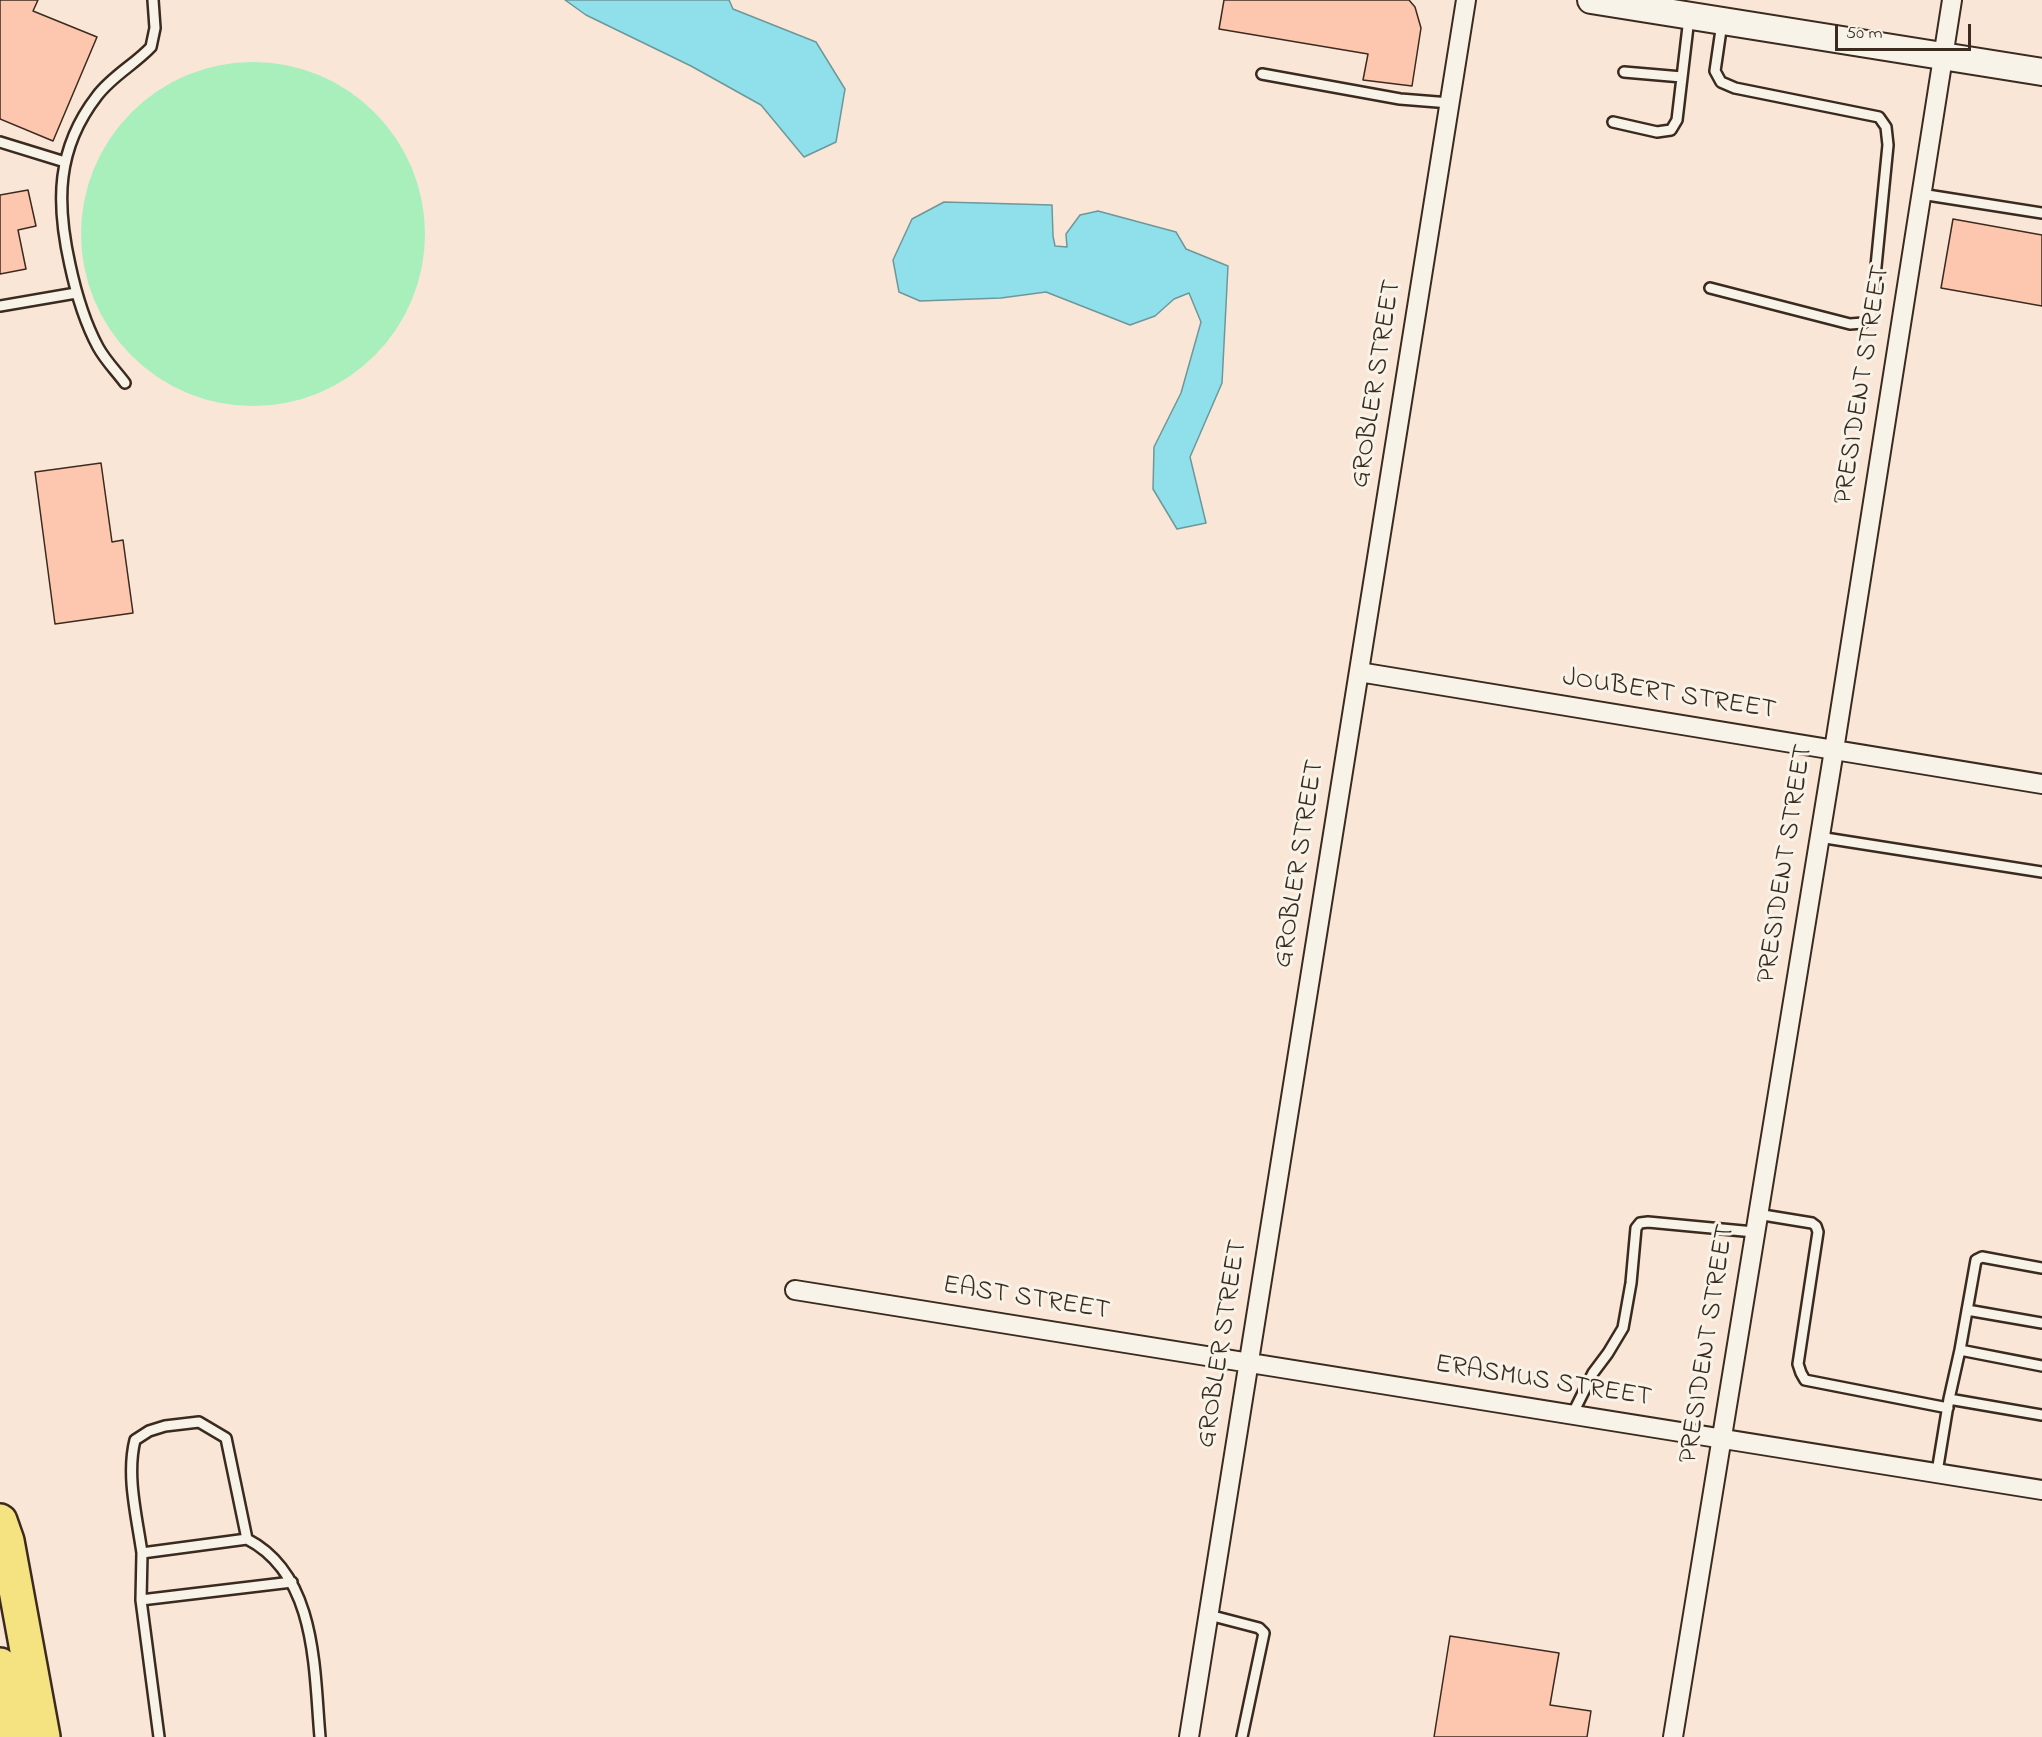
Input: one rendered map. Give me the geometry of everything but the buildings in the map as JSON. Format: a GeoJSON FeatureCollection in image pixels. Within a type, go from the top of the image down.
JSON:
{"type":"FeatureCollection","features":[{"type":"Feature","properties":{"kind":"highway"},"geometry":{"type":"LineString","coordinates":[[0,1521],[7,1541],[43,1737]]}},
{"type":"Feature","properties":{"kind":"highway"},"geometry":{"type":"LineString","coordinates":[[0,1665],[11,1737]]}},
{"type":"Feature","properties":{"kind":"main road"},"geometry":{"type":"LineString","coordinates":[[1592,0],[1676,9],[1723,21],[2042,72]]}},
{"type":"Feature","properties":{"kind":"street","name":"GROBLER STREET"},"geometry":{"type":"LineString","coordinates":[[1189,1737],[1466,0]]}},
{"type":"Feature","properties":{"kind":"street","name":"PRESIDENT STREET"},"geometry":{"type":"LineString","coordinates":[[1673,1737],[1834,750],[1953,0]]}},
{"type":"Feature","properties":{"kind":"street","name":"JOUBERT STREET"},"geometry":{"type":"LineString","coordinates":[[1359,672],[2042,783]]}},
{"type":"Feature","properties":{"kind":"street","name":"EAST STREET"},"geometry":{"type":"LineString","coordinates":[[795,1290],[1249,1364]]}},
{"type":"Feature","properties":{"kind":"street","name":"ERASMUS STREET"},"geometry":{"type":"LineString","coordinates":[[1249,1364],[2042,1490]]}},
{"type":"Feature","properties":{"kind":"lane"},"geometry":{"type":"LineString","coordinates":[[125,383],[99,348],[76,293],[65,242],[61,187],[65,162],[82,120],[97,96],[113,77],[151,47],[155,28],[153,0]]}},
{"type":"Feature","properties":{"kind":"lane"},"geometry":{"type":"LineString","coordinates":[[1613,122],[1658,132],[1671,130],[1677,120],[1682,77],[1676,9]]}},
{"type":"Feature","properties":{"kind":"lane"},"geometry":{"type":"LineString","coordinates":[[1710,288],[1850,324],[1863,323],[1871,317],[1888,145],[1886,127],[1879,117],[1735,88],[1721,82],[1715,71],[1723,21]]}},
{"type":"Feature","properties":{"kind":"lane"},"geometry":{"type":"LineString","coordinates":[[1624,72],[1682,77]]}},
{"type":"Feature","properties":{"kind":"lane"},"geometry":{"type":"LineString","coordinates":[[1262,74],[1400,99],[1450,103]]}},
{"type":"Feature","properties":{"kind":"lane"},"geometry":{"type":"LineString","coordinates":[[0,142],[65,162]]}},
{"type":"Feature","properties":{"kind":"lane"},"geometry":{"type":"LineString","coordinates":[[1921,194],[2042,213]]}},
{"type":"Feature","properties":{"kind":"lane"},"geometry":{"type":"LineString","coordinates":[[0,306],[76,293]]}},
{"type":"Feature","properties":{"kind":"lane"},"geometry":{"type":"LineString","coordinates":[[1819,837],[2042,872]]}},
{"type":"Feature","properties":{"kind":"lane"},"geometry":{"type":"LineString","coordinates":[[1757,1214],[1812,1223],[1818,1232],[1798,1364],[1805,1380],[1948,1404],[2042,1415]]}},
{"type":"Feature","properties":{"kind":"lane"},"geometry":{"type":"LineString","coordinates":[[1572,1415],[1593,1373],[1623,1328],[1631,1283],[1636,1228],[1640,1223],[1755,1232]]}},
{"type":"Feature","properties":{"kind":"lane"},"geometry":{"type":"LineString","coordinates":[[1937,1472],[1976,1260],[1982,1257],[2042,1268]]}},
{"type":"Feature","properties":{"kind":"lane"},"geometry":{"type":"LineString","coordinates":[[1967,1311],[2042,1323]]}},
{"type":"Feature","properties":{"kind":"lane"},"geometry":{"type":"LineString","coordinates":[[1960,1350],[2042,1366]]}},
{"type":"Feature","properties":{"kind":"lane"},"geometry":{"type":"LineString","coordinates":[[159,1737],[141,1600],[142,1553],[132,1480],[132,1453],[135,1440],[149,1431],[165,1426],[199,1422],[225,1438],[247,1539]]}},
{"type":"Feature","properties":{"kind":"lane"},"geometry":{"type":"LineString","coordinates":[[142,1553],[247,1539],[261,1546],[277,1562],[292,1582],[308,1622],[320,1737]]}},
{"type":"Feature","properties":{"kind":"lane"},"geometry":{"type":"LineString","coordinates":[[141,1600],[292,1582]]}},
{"type":"Feature","properties":{"kind":"lane"},"geometry":{"type":"LineString","coordinates":[[1209,1615],[1259,1628],[1264,1633],[1242,1737]]}},
{"type":"Feature","properties":{"kind":"green space"},"geometry":{"type":"Polygon","coordinates":[[[253,62],[287,65],[319,75],[349,91],[375,112],[396,138],[412,168],[422,200],[425,234],[422,268],[412,300],[396,330],[375,356],[349,377],[319,393],[287,403],[253,406],[219,403],[187,393],[157,377],[131,356],[110,330],[94,300],[84,268],[81,234],[84,200],[94,168],[110,138],[131,112],[157,91],[187,75],[219,65],[253,62]]]}},
{"type":"Feature","properties":{"kind":"water"},"geometry":{"type":"Polygon","coordinates":[[[565,0],[729,0],[733,9],[816,42],[845,89],[836,142],[804,157],[761,105],[691,66],[586,15],[565,0]]]}},
{"type":"Feature","properties":{"kind":"water"},"geometry":{"type":"Polygon","coordinates":[[[944,202],[1052,205],[1055,246],[1067,247],[1066,234],[1080,215],[1098,211],[1176,232],[1186,249],[1228,266],[1222,383],[1190,457],[1206,523],[1177,529],[1153,489],[1154,447],[1181,393],[1201,322],[1189,293],[1174,299],[1155,316],[1130,325],[1046,292],[1001,298],[920,301],[899,292],[893,260],[912,219],[944,202]]]}}]}
